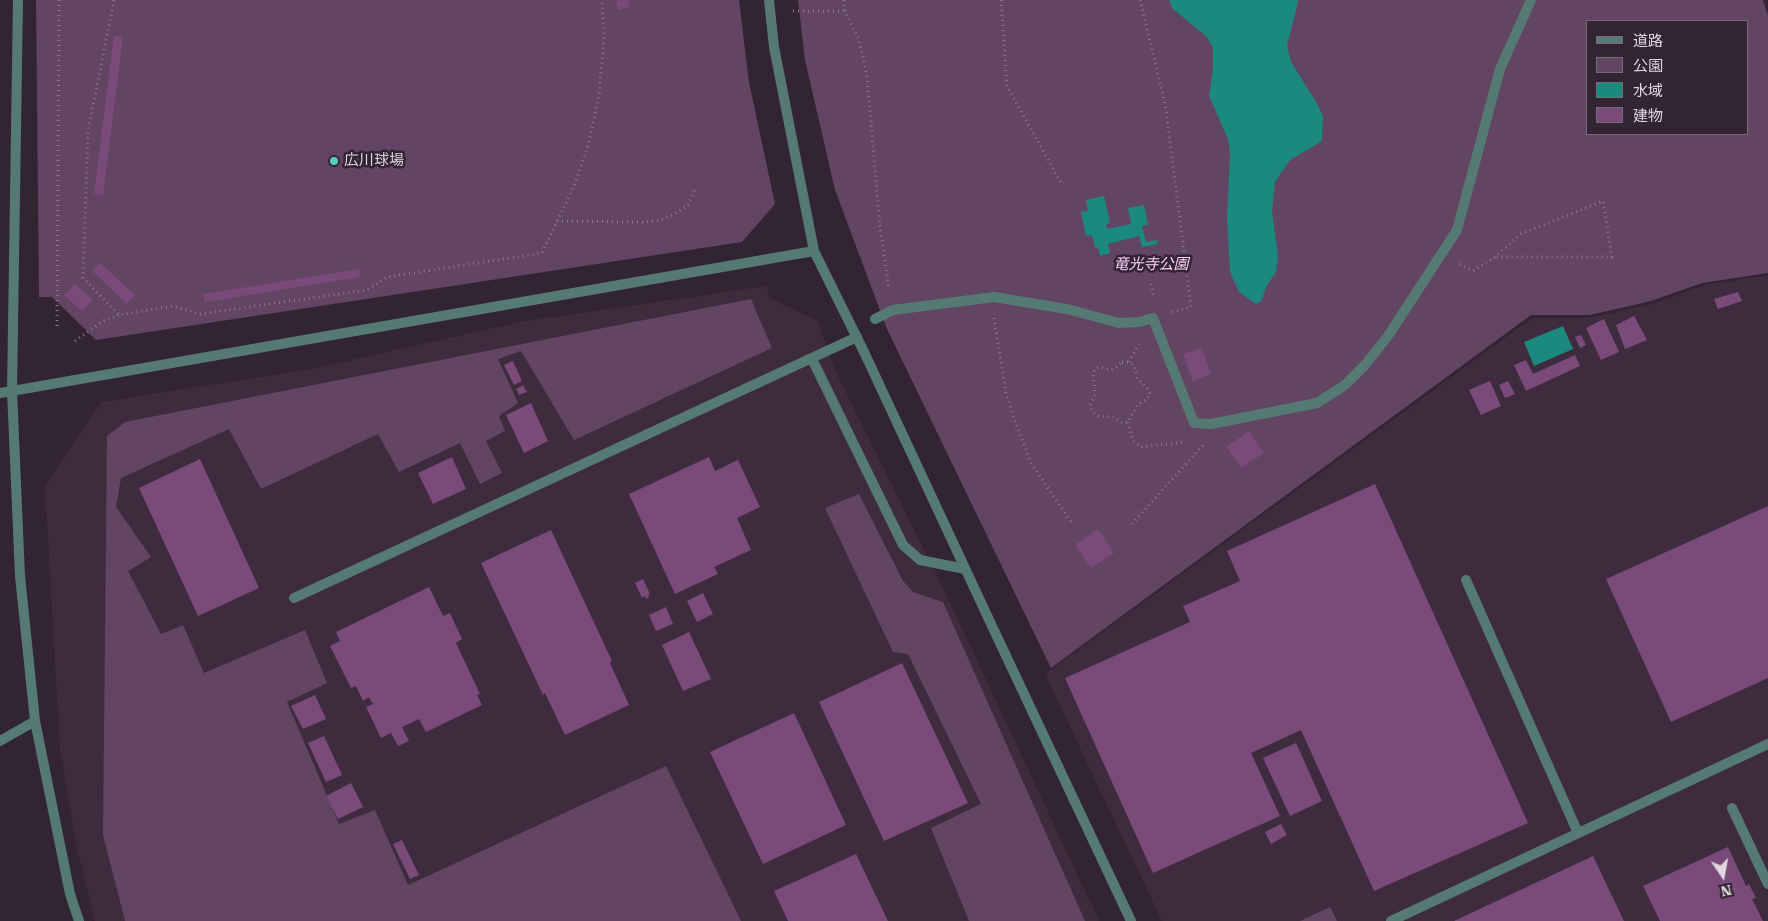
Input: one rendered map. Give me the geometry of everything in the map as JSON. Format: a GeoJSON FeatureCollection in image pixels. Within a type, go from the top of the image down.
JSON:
{"type":"FeatureCollection","features":[{"type":"Feature","properties":{"kind":"street"},"geometry":{"type":"LineString","coordinates":[[18,0],[12,391],[20,576],[35,721],[70,894],[79,921]]}},
{"type":"Feature","properties":{"kind":"street"},"geometry":{"type":"LineString","coordinates":[[769,0],[774,47],[814,251],[857,337],[1131,921]]}},
{"type":"Feature","properties":{"kind":"street"},"geometry":{"type":"LineString","coordinates":[[875,319],[892,310],[991,298],[1067,309],[1119,323],[1139,322],[1153,318],[1194,423],[1211,424],[1317,403],[1344,385],[1365,365],[1388,336],[1457,230],[1500,69],[1532,0]]}},
{"type":"Feature","properties":{"kind":"street"},"geometry":{"type":"LineString","coordinates":[[0,393],[814,251]]}},
{"type":"Feature","properties":{"kind":"street"},"geometry":{"type":"LineString","coordinates":[[294,598],[857,337]]}},
{"type":"Feature","properties":{"kind":"street"},"geometry":{"type":"LineString","coordinates":[[812,359],[903,545],[920,560],[965,569]]}},
{"type":"Feature","properties":{"kind":"street"},"geometry":{"type":"LineString","coordinates":[[1466,580],[1578,833]]}},
{"type":"Feature","properties":{"kind":"street"},"geometry":{"type":"LineString","coordinates":[[0,741],[35,721]]}},
{"type":"Feature","properties":{"kind":"street"},"geometry":{"type":"LineString","coordinates":[[1390,921],[1768,744]]}},
{"type":"Feature","properties":{"kind":"street"},"geometry":{"type":"LineString","coordinates":[[1732,808],[1768,884]]}},
{"type":"Feature","properties":{"kind":"path"},"geometry":{"type":"LineString","coordinates":[[57,326],[59,0]]}},
{"type":"Feature","properties":{"kind":"path"},"geometry":{"type":"LineString","coordinates":[[114,0],[88,131],[83,278],[119,315]]}},
{"type":"Feature","properties":{"kind":"path"},"geometry":{"type":"LineString","coordinates":[[75,341],[104,321],[119,315],[173,306],[200,314],[367,290],[387,277],[542,253],[574,186],[588,146],[599,95],[604,39],[602,0]]}},
{"type":"Feature","properties":{"kind":"path"},"geometry":{"type":"LineString","coordinates":[[844,0],[845,11],[858,40],[867,76],[880,227],[892,310]]}},
{"type":"Feature","properties":{"kind":"path"},"geometry":{"type":"LineString","coordinates":[[1001,0],[1007,86],[1062,185]]}},
{"type":"Feature","properties":{"kind":"path"},"geometry":{"type":"LineString","coordinates":[[1140,0],[1166,103],[1191,307],[1153,318]]}},
{"type":"Feature","properties":{"kind":"path"},"geometry":{"type":"LineString","coordinates":[[793,11],[845,11]]}},
{"type":"Feature","properties":{"kind":"path"},"geometry":{"type":"LineString","coordinates":[[557,221],[643,222],[660,220],[673,215],[688,205],[695,189]]}},
{"type":"Feature","properties":{"kind":"path"},"geometry":{"type":"LineString","coordinates":[[1442,253],[1473,271],[1495,257],[1521,234],[1603,201],[1612,257],[1495,257]]}},
{"type":"Feature","properties":{"kind":"path"},"geometry":{"type":"LineString","coordinates":[[991,298],[1006,393],[1017,427],[1032,465],[1072,522]]}},
{"type":"Feature","properties":{"kind":"path"},"geometry":{"type":"LineString","coordinates":[[1129,362],[1141,339]]}},
{"type":"Feature","properties":{"kind":"path"},"geometry":{"type":"LineString","coordinates":[[1128,422],[1122,422],[1114,417],[1098,416],[1092,411],[1090,405],[1095,394],[1093,374],[1095,369],[1102,367],[1110,370],[1122,362],[1129,362],[1134,366],[1137,378],[1148,389],[1150,395],[1146,400],[1138,404],[1128,422],[1133,441],[1141,447],[1192,441]]}},
{"type":"Feature","properties":{"kind":"path"},"geometry":{"type":"LineString","coordinates":[[1132,524],[1208,439],[1200,440]]}},
{"type":"Feature","properties":{"kind":"shaded area"},"geometry":{"type":"Polygon","coordinates":[[[1768,275],[1768,921],[1162,921],[1045,674],[1532,318],[1588,318],[1653,304],[1705,285],[1768,275]]]}},
{"type":"Feature","properties":{"kind":"shaded area"},"geometry":{"type":"Polygon","coordinates":[[[766,286],[770,298],[818,321],[835,370],[946,594],[1099,921],[95,921],[75,839],[60,749],[45,486],[101,402],[312,369],[520,322],[766,286]]]}},
{"type":"Feature","properties":{"kind":"green space","name":"広川球場"},"geometry":{"type":"Polygon","coordinates":[[[36,0],[739,0],[749,82],[775,204],[742,242],[96,340],[52,297],[39,297],[36,0]]]}},
{"type":"Feature","properties":{"kind":"green space","name":"竜光寺公園"},"geometry":{"type":"Polygon","coordinates":[[[798,0],[1763,0],[1768,15],[1768,273],[1702,283],[1651,301],[1590,315],[1531,315],[1051,668],[887,329],[835,190],[805,60],[798,0]]]}},
{"type":"Feature","properties":{"kind":"green space"},"geometry":{"type":"Polygon","coordinates":[[[751,299],[772,348],[574,440],[521,351],[498,359],[518,403],[499,416],[505,431],[486,441],[502,473],[480,484],[460,443],[399,472],[378,434],[261,489],[229,429],[121,478],[116,507],[151,557],[128,571],[161,634],[183,625],[204,673],[305,630],[327,683],[287,702],[339,824],[375,810],[408,885],[666,766],[741,921],[125,921],[103,835],[107,436],[125,422],[751,299]]]}},
{"type":"Feature","properties":{"kind":"green space"},"geometry":{"type":"Polygon","coordinates":[[[859,494],[903,581],[913,592],[943,602],[1085,921],[969,921],[931,828],[981,804],[908,654],[893,652],[825,508],[859,494]]]}},
{"type":"Feature","properties":{"kind":"green space"},"geometry":{"type":"Polygon","coordinates":[[[1330,907],[1337,921],[1300,921],[1330,907]]]}},
{"type":"Feature","properties":{"kind":"water"},"geometry":{"type":"Polygon","coordinates":[[[1169,0],[1297,0],[1298,2],[1287,45],[1291,62],[1323,116],[1322,141],[1290,160],[1275,182],[1272,211],[1278,256],[1276,272],[1267,285],[1261,301],[1256,304],[1239,292],[1230,272],[1227,219],[1230,154],[1228,139],[1209,96],[1213,69],[1213,48],[1207,37],[1172,8],[1169,0]]]}},
{"type":"Feature","properties":{"kind":"water"},"geometry":{"type":"Polygon","coordinates":[[[1104,196],[1110,223],[1106,224],[1107,229],[1131,224],[1128,208],[1144,205],[1148,225],[1142,226],[1146,242],[1157,240],[1158,244],[1142,247],[1139,236],[1108,244],[1110,253],[1100,256],[1098,247],[1095,248],[1092,235],[1086,236],[1081,212],[1088,211],[1086,200],[1104,196]]]}},
{"type":"Feature","properties":{"kind":"water"},"geometry":{"type":"Polygon","coordinates":[[[1563,326],[1573,349],[1534,366],[1524,342],[1563,326]]]}},
{"type":"Feature","properties":{"kind":"building"},"geometry":{"type":"Polygon","coordinates":[[[628,0],[630,7],[618,10],[616,1],[628,0]]]}},
{"type":"Feature","properties":{"kind":"building"},"geometry":{"type":"Polygon","coordinates":[[[114,35],[123,37],[103,195],[94,194],[114,35]]]}},
{"type":"Feature","properties":{"kind":"building"},"geometry":{"type":"Polygon","coordinates":[[[100,263],[135,295],[127,304],[92,271],[100,263]]]}},
{"type":"Feature","properties":{"kind":"building"},"geometry":{"type":"Polygon","coordinates":[[[359,269],[360,277],[205,302],[203,294],[359,269]]]}},
{"type":"Feature","properties":{"kind":"building"},"geometry":{"type":"Polygon","coordinates":[[[75,284],[93,300],[82,311],[64,295],[75,284]]]}},
{"type":"Feature","properties":{"kind":"building"},"geometry":{"type":"Polygon","coordinates":[[[1738,292],[1742,301],[1718,309],[1714,299],[1738,292]]]}},
{"type":"Feature","properties":{"kind":"building"},"geometry":{"type":"Polygon","coordinates":[[[1634,316],[1647,340],[1625,349],[1616,325],[1634,316]]]}},
{"type":"Feature","properties":{"kind":"building"},"geometry":{"type":"Polygon","coordinates":[[[1604,319],[1619,352],[1601,360],[1586,328],[1604,319]]]}},
{"type":"Feature","properties":{"kind":"building"},"geometry":{"type":"Polygon","coordinates":[[[1581,335],[1586,345],[1580,348],[1575,337],[1581,335]]]}},
{"type":"Feature","properties":{"kind":"building"},"geometry":{"type":"Polygon","coordinates":[[[1202,348],[1211,374],[1193,381],[1183,354],[1202,348]]]}},
{"type":"Feature","properties":{"kind":"building"},"geometry":{"type":"Polygon","coordinates":[[[1575,355],[1580,366],[1526,391],[1514,365],[1526,360],[1533,374],[1575,355]]]}},
{"type":"Feature","properties":{"kind":"building"},"geometry":{"type":"Polygon","coordinates":[[[513,361],[522,381],[514,385],[504,365],[513,361]]]}},
{"type":"Feature","properties":{"kind":"building"},"geometry":{"type":"Polygon","coordinates":[[[1490,381],[1501,406],[1481,415],[1469,390],[1490,381]]]}},
{"type":"Feature","properties":{"kind":"building"},"geometry":{"type":"Polygon","coordinates":[[[1508,381],[1515,394],[1505,398],[1499,385],[1508,381]]]}},
{"type":"Feature","properties":{"kind":"building"},"geometry":{"type":"Polygon","coordinates":[[[523,385],[527,392],[519,395],[516,389],[523,385]]]}},
{"type":"Feature","properties":{"kind":"building"},"geometry":{"type":"Polygon","coordinates":[[[531,403],[548,441],[524,453],[506,415],[531,403]]]}},
{"type":"Feature","properties":{"kind":"building"},"geometry":{"type":"Polygon","coordinates":[[[1249,431],[1264,453],[1241,468],[1226,447],[1249,431]]]}},
{"type":"Feature","properties":{"kind":"building"},"geometry":{"type":"Polygon","coordinates":[[[452,457],[466,489],[433,504],[418,473],[452,457]]]}},
{"type":"Feature","properties":{"kind":"building"},"geometry":{"type":"Polygon","coordinates":[[[709,457],[715,471],[738,460],[760,507],[737,518],[751,550],[714,567],[718,574],[675,594],[629,494],[709,457]]]}},
{"type":"Feature","properties":{"kind":"building"},"geometry":{"type":"Polygon","coordinates":[[[200,459],[259,588],[198,616],[139,488],[200,459]]]}},
{"type":"Feature","properties":{"kind":"building"},"geometry":{"type":"Polygon","coordinates":[[[1375,484],[1528,823],[1374,891],[1301,730],[1251,753],[1280,816],[1153,873],[1065,678],[1190,622],[1183,606],[1240,581],[1227,551],[1375,484]]]}},
{"type":"Feature","properties":{"kind":"building"},"geometry":{"type":"Polygon","coordinates":[[[1768,506],[1768,678],[1671,722],[1606,579],[1768,506]]]}},
{"type":"Feature","properties":{"kind":"building"},"geometry":{"type":"Polygon","coordinates":[[[1098,529],[1114,553],[1091,568],[1075,545],[1098,529]]]}},
{"type":"Feature","properties":{"kind":"building"},"geometry":{"type":"Polygon","coordinates":[[[551,530],[612,661],[610,663],[629,705],[565,735],[545,693],[543,695],[481,563],[551,530]]]}},
{"type":"Feature","properties":{"kind":"building"},"geometry":{"type":"Polygon","coordinates":[[[643,579],[650,594],[648,595],[649,598],[646,599],[645,596],[642,598],[635,583],[643,579]]]}},
{"type":"Feature","properties":{"kind":"building"},"geometry":{"type":"Polygon","coordinates":[[[429,587],[443,616],[450,613],[462,639],[456,643],[480,694],[477,695],[482,705],[426,732],[419,719],[402,727],[409,741],[398,746],[391,733],[381,738],[366,707],[373,704],[369,697],[363,701],[356,686],[351,688],[330,646],[340,641],[336,632],[429,587]]]}},
{"type":"Feature","properties":{"kind":"building"},"geometry":{"type":"Polygon","coordinates":[[[703,593],[713,614],[697,622],[687,601],[703,593]]]}},
{"type":"Feature","properties":{"kind":"building"},"geometry":{"type":"Polygon","coordinates":[[[666,607],[673,624],[656,631],[649,615],[666,607]]]}},
{"type":"Feature","properties":{"kind":"building"},"geometry":{"type":"Polygon","coordinates":[[[689,632],[711,679],[683,691],[662,645],[689,632]]]}},
{"type":"Feature","properties":{"kind":"building"},"geometry":{"type":"Polygon","coordinates":[[[902,663],[968,803],[884,841],[819,702],[902,663]]]}},
{"type":"Feature","properties":{"kind":"building"},"geometry":{"type":"Polygon","coordinates":[[[315,695],[326,719],[303,729],[291,706],[315,695]]]}},
{"type":"Feature","properties":{"kind":"building"},"geometry":{"type":"Polygon","coordinates":[[[794,713],[846,825],[763,864],[710,752],[794,713]]]}},
{"type":"Feature","properties":{"kind":"building"},"geometry":{"type":"Polygon","coordinates":[[[324,736],[342,775],[326,782],[308,743],[324,736]]]}},
{"type":"Feature","properties":{"kind":"building"},"geometry":{"type":"Polygon","coordinates":[[[1296,743],[1322,801],[1290,816],[1263,758],[1296,743]]]}},
{"type":"Feature","properties":{"kind":"building"},"geometry":{"type":"Polygon","coordinates":[[[351,783],[363,807],[338,819],[326,796],[351,783]]]}},
{"type":"Feature","properties":{"kind":"building"},"geometry":{"type":"Polygon","coordinates":[[[1281,824],[1287,835],[1271,844],[1265,832],[1281,824]]]}},
{"type":"Feature","properties":{"kind":"building"},"geometry":{"type":"Polygon","coordinates":[[[402,840],[419,875],[410,879],[393,844],[402,840]]]}},
{"type":"Feature","properties":{"kind":"building"},"geometry":{"type":"Polygon","coordinates":[[[1728,847],[1746,886],[1749,884],[1756,898],[1752,899],[1763,921],[1660,921],[1643,886],[1728,847]]]}},
{"type":"Feature","properties":{"kind":"building"},"geometry":{"type":"Polygon","coordinates":[[[856,854],[888,921],[788,921],[774,891],[856,854]]]}},
{"type":"Feature","properties":{"kind":"building"},"geometry":{"type":"Polygon","coordinates":[[[1593,856],[1624,921],[1454,921],[1593,856]]]}},
{"type":"Feature","properties":{"kind":"place","name":"広川球場"},"geometry":{"type":"Point","coordinates":[334,161]}}]}
